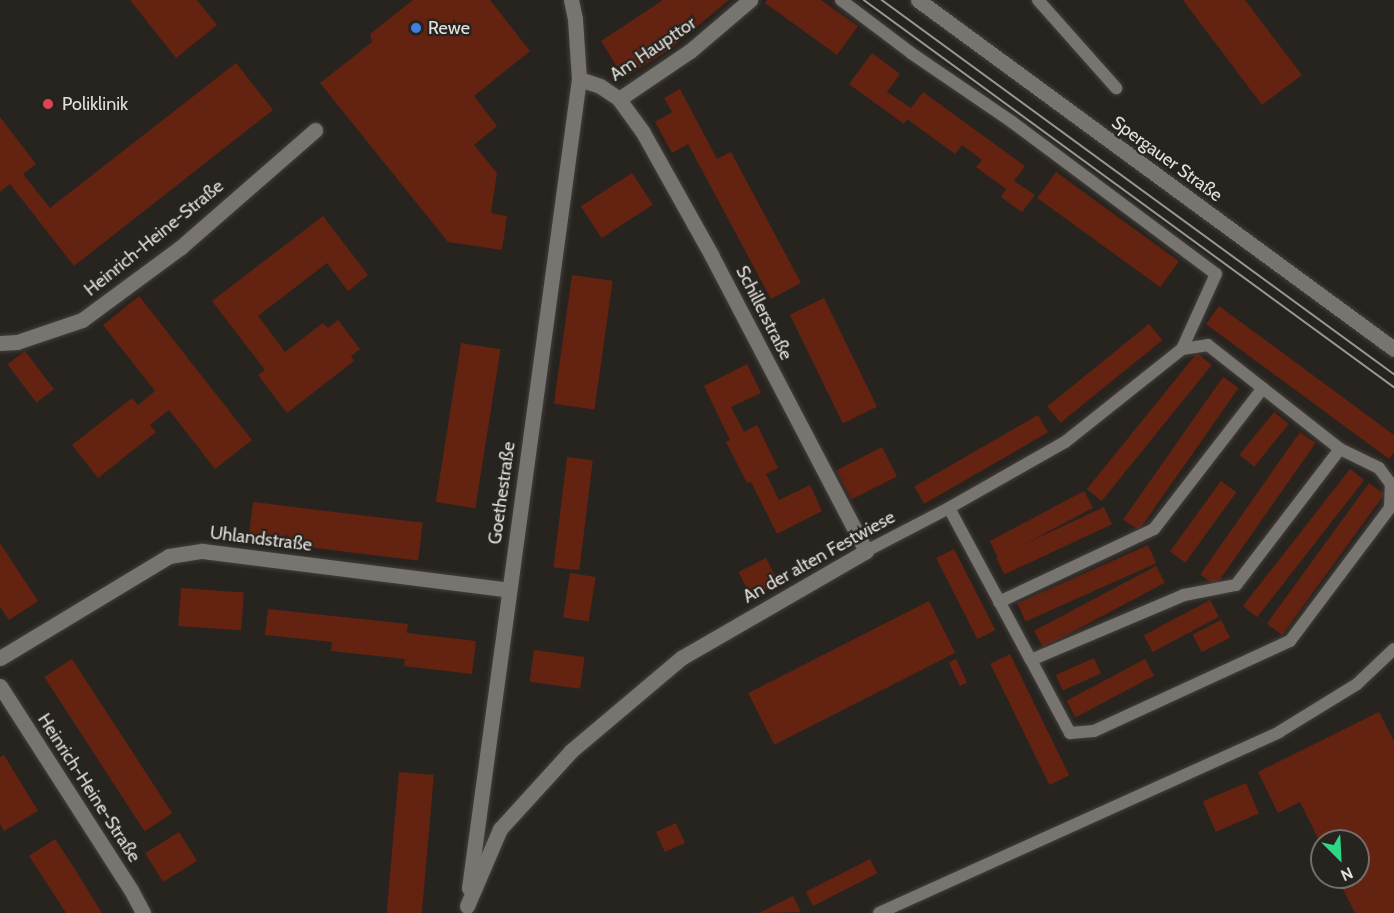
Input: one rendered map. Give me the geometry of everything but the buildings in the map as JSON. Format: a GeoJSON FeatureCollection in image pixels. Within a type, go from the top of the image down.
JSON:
{"type":"FeatureCollection","features":[{"type":"Feature","properties":{"kind":"street"},"geometry":{"type":"LineString","coordinates":[[571,0],[575,19],[579,79]]}},
{"type":"Feature","properties":{"kind":"street","name":"Am Haupttor"},"geometry":{"type":"LineString","coordinates":[[579,79],[600,86],[619,99],[690,51],[750,0]]}},
{"type":"Feature","properties":{"kind":"street","name":"Spergauer Straße"},"geometry":{"type":"LineString","coordinates":[[918,0],[1394,349]]}},
{"type":"Feature","properties":{"kind":"street","name":"Goethestraße"},"geometry":{"type":"LineString","coordinates":[[466,909],[579,79]]}},
{"type":"Feature","properties":{"kind":"street","name":"Schillerstraße"},"geometry":{"type":"LineString","coordinates":[[619,99],[642,131],[712,256],[866,551]]}},
{"type":"Feature","properties":{"kind":"street","name":"Heinrich-Heine-Straße"},"geometry":{"type":"LineString","coordinates":[[0,344],[17,342],[82,321],[181,247],[315,130]]}},
{"type":"Feature","properties":{"kind":"street","name":"Uhlandstraße"},"geometry":{"type":"LineString","coordinates":[[0,658],[169,556],[202,551],[509,590]]}},
{"type":"Feature","properties":{"kind":"street","name":"An der alten Festwiese"},"geometry":{"type":"LineString","coordinates":[[466,909],[500,829],[580,744],[681,658],[866,551]]}},
{"type":"Feature","properties":{"kind":"street","name":"Heinrich-Heine-Straße"},"geometry":{"type":"LineString","coordinates":[[0,686],[131,890],[143,913]]}},
{"type":"Feature","properties":{"kind":"lane","name":"An der alten Festwiese"},"geometry":{"type":"LineString","coordinates":[[841,0],[910,53],[1012,122],[1216,274],[1182,349],[1065,442],[949,508],[866,551]]}},
{"type":"Feature","properties":{"kind":"lane"},"geometry":{"type":"LineString","coordinates":[[1038,0],[1116,88]]}},
{"type":"Feature","properties":{"kind":"lane"},"geometry":{"type":"LineString","coordinates":[[949,508],[1071,733],[1094,731],[1290,641],[1390,508],[1391,484],[1379,468],[1340,449],[1208,345],[1182,349]]}},
{"type":"Feature","properties":{"kind":"lane"},"geometry":{"type":"LineString","coordinates":[[999,602],[1154,529],[1263,388]]}},
{"type":"Feature","properties":{"kind":"lane"},"geometry":{"type":"LineString","coordinates":[[1031,660],[1184,596],[1236,585],[1340,449]]}},
{"type":"Feature","properties":{"kind":"lane"},"geometry":{"type":"LineString","coordinates":[[879,913],[1279,732],[1357,684],[1394,649]]}},
{"type":"Feature","properties":{"kind":"tram line"},"geometry":{"type":"LineString","coordinates":[[864,0],[1394,387]]}},
{"type":"Feature","properties":{"kind":"tram line"},"geometry":{"type":"LineString","coordinates":[[882,0],[1394,374]]}},
{"type":"Feature","properties":{"kind":"place","name":"Rewe"},"geometry":{"type":"Point","coordinates":[416,28]}},
{"type":"Feature","properties":{"kind":"place","name":"Poliklinik"},"geometry":{"type":"Point","coordinates":[48,104]}}]}
